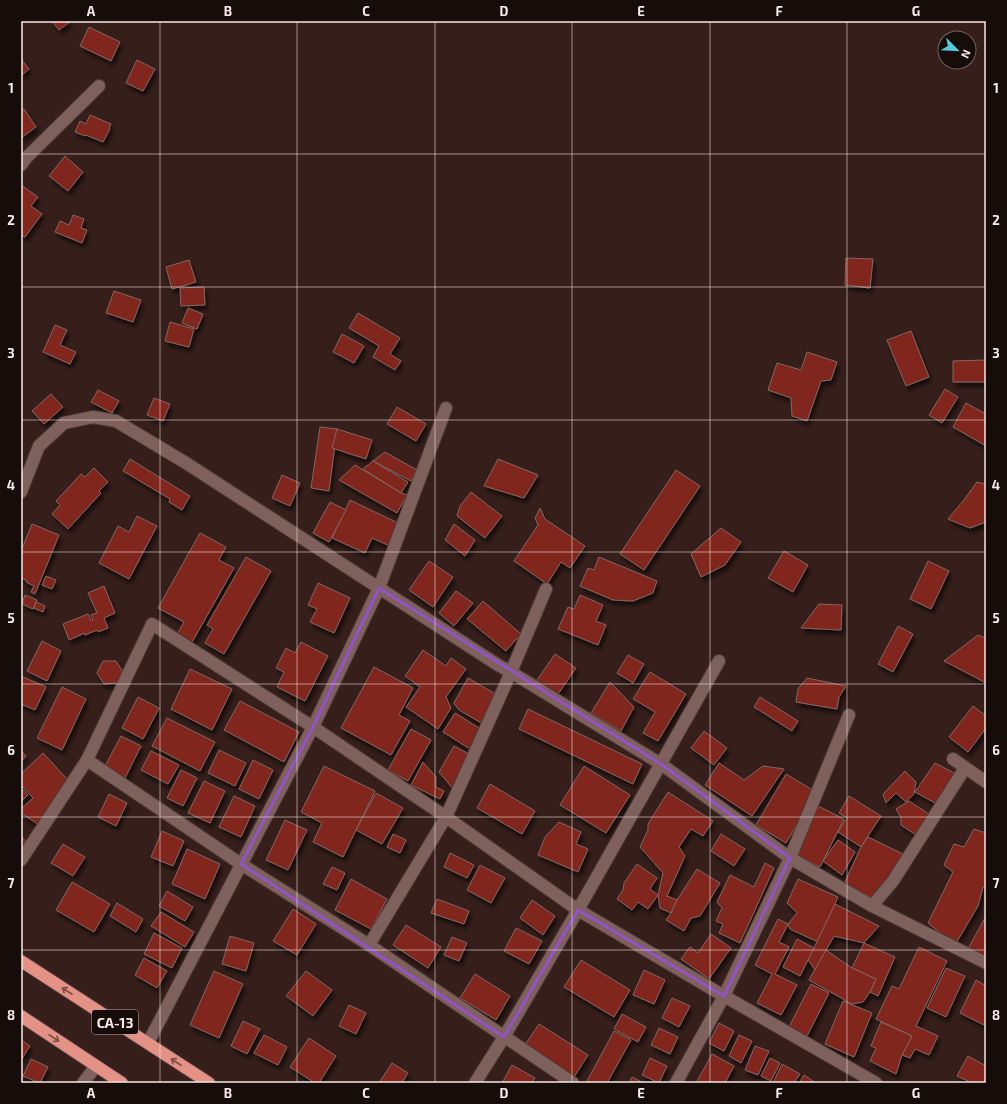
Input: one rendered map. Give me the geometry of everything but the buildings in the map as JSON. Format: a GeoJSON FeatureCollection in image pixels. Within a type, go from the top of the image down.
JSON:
{"type":"FeatureCollection","features":[{"type":"Feature","properties":{"kind":"highway","name":"CA-13"},"geometry":{"type":"LineString","coordinates":[[21,961],[209,1083]]}},
{"type":"Feature","properties":{"kind":"highway"},"geometry":{"type":"LineString","coordinates":[[21,1016],[122,1083]]}},
{"type":"Feature","properties":{"kind":"street"},"geometry":{"type":"LineString","coordinates":[[21,165],[27,157],[99,86]]}},
{"type":"Feature","properties":{"kind":"street"},"geometry":{"type":"LineString","coordinates":[[148,1043],[313,727],[379,588],[446,408]]}},
{"type":"Feature","properties":{"kind":"street"},"geometry":{"type":"LineString","coordinates":[[21,492],[39,446],[64,423],[93,417],[116,421],[186,463],[498,665],[661,764],[790,858],[872,906],[986,963]]}},
{"type":"Feature","properties":{"kind":"street"},"geometry":{"type":"LineString","coordinates":[[369,946],[446,817],[511,672],[546,589]]}},
{"type":"Feature","properties":{"kind":"street"},"geometry":{"type":"LineString","coordinates":[[21,860],[87,760],[152,624],[313,727],[446,817],[578,910],[876,1083]]}},
{"type":"Feature","properties":{"kind":"street"},"geometry":{"type":"LineString","coordinates":[[475,1083],[504,1037],[578,910],[719,661]]}},
{"type":"Feature","properties":{"kind":"street"},"geometry":{"type":"LineString","coordinates":[[676,1083],[724,996],[790,858],[849,715]]}},
{"type":"Feature","properties":{"kind":"street"},"geometry":{"type":"LineString","coordinates":[[953,759],[986,782]]}},
{"type":"Feature","properties":{"kind":"street"},"geometry":{"type":"LineString","coordinates":[[87,760],[241,864],[369,946],[573,1083]]}},
{"type":"Feature","properties":{"kind":"street"},"geometry":{"type":"LineString","coordinates":[[872,906],[893,881],[965,768]]}},
{"type":"Feature","properties":{"kind":"street"},"geometry":{"type":"LineString","coordinates":[[83,1083],[96,1066]]}},
{"type":"Feature","properties":{"kind":"highlighted area"},"geometry":{"type":"Polygon","coordinates":[[[379,588],[661,764],[790,858],[724,996],[578,910],[504,1037],[241,864],[313,727],[379,588]]]}}]}
